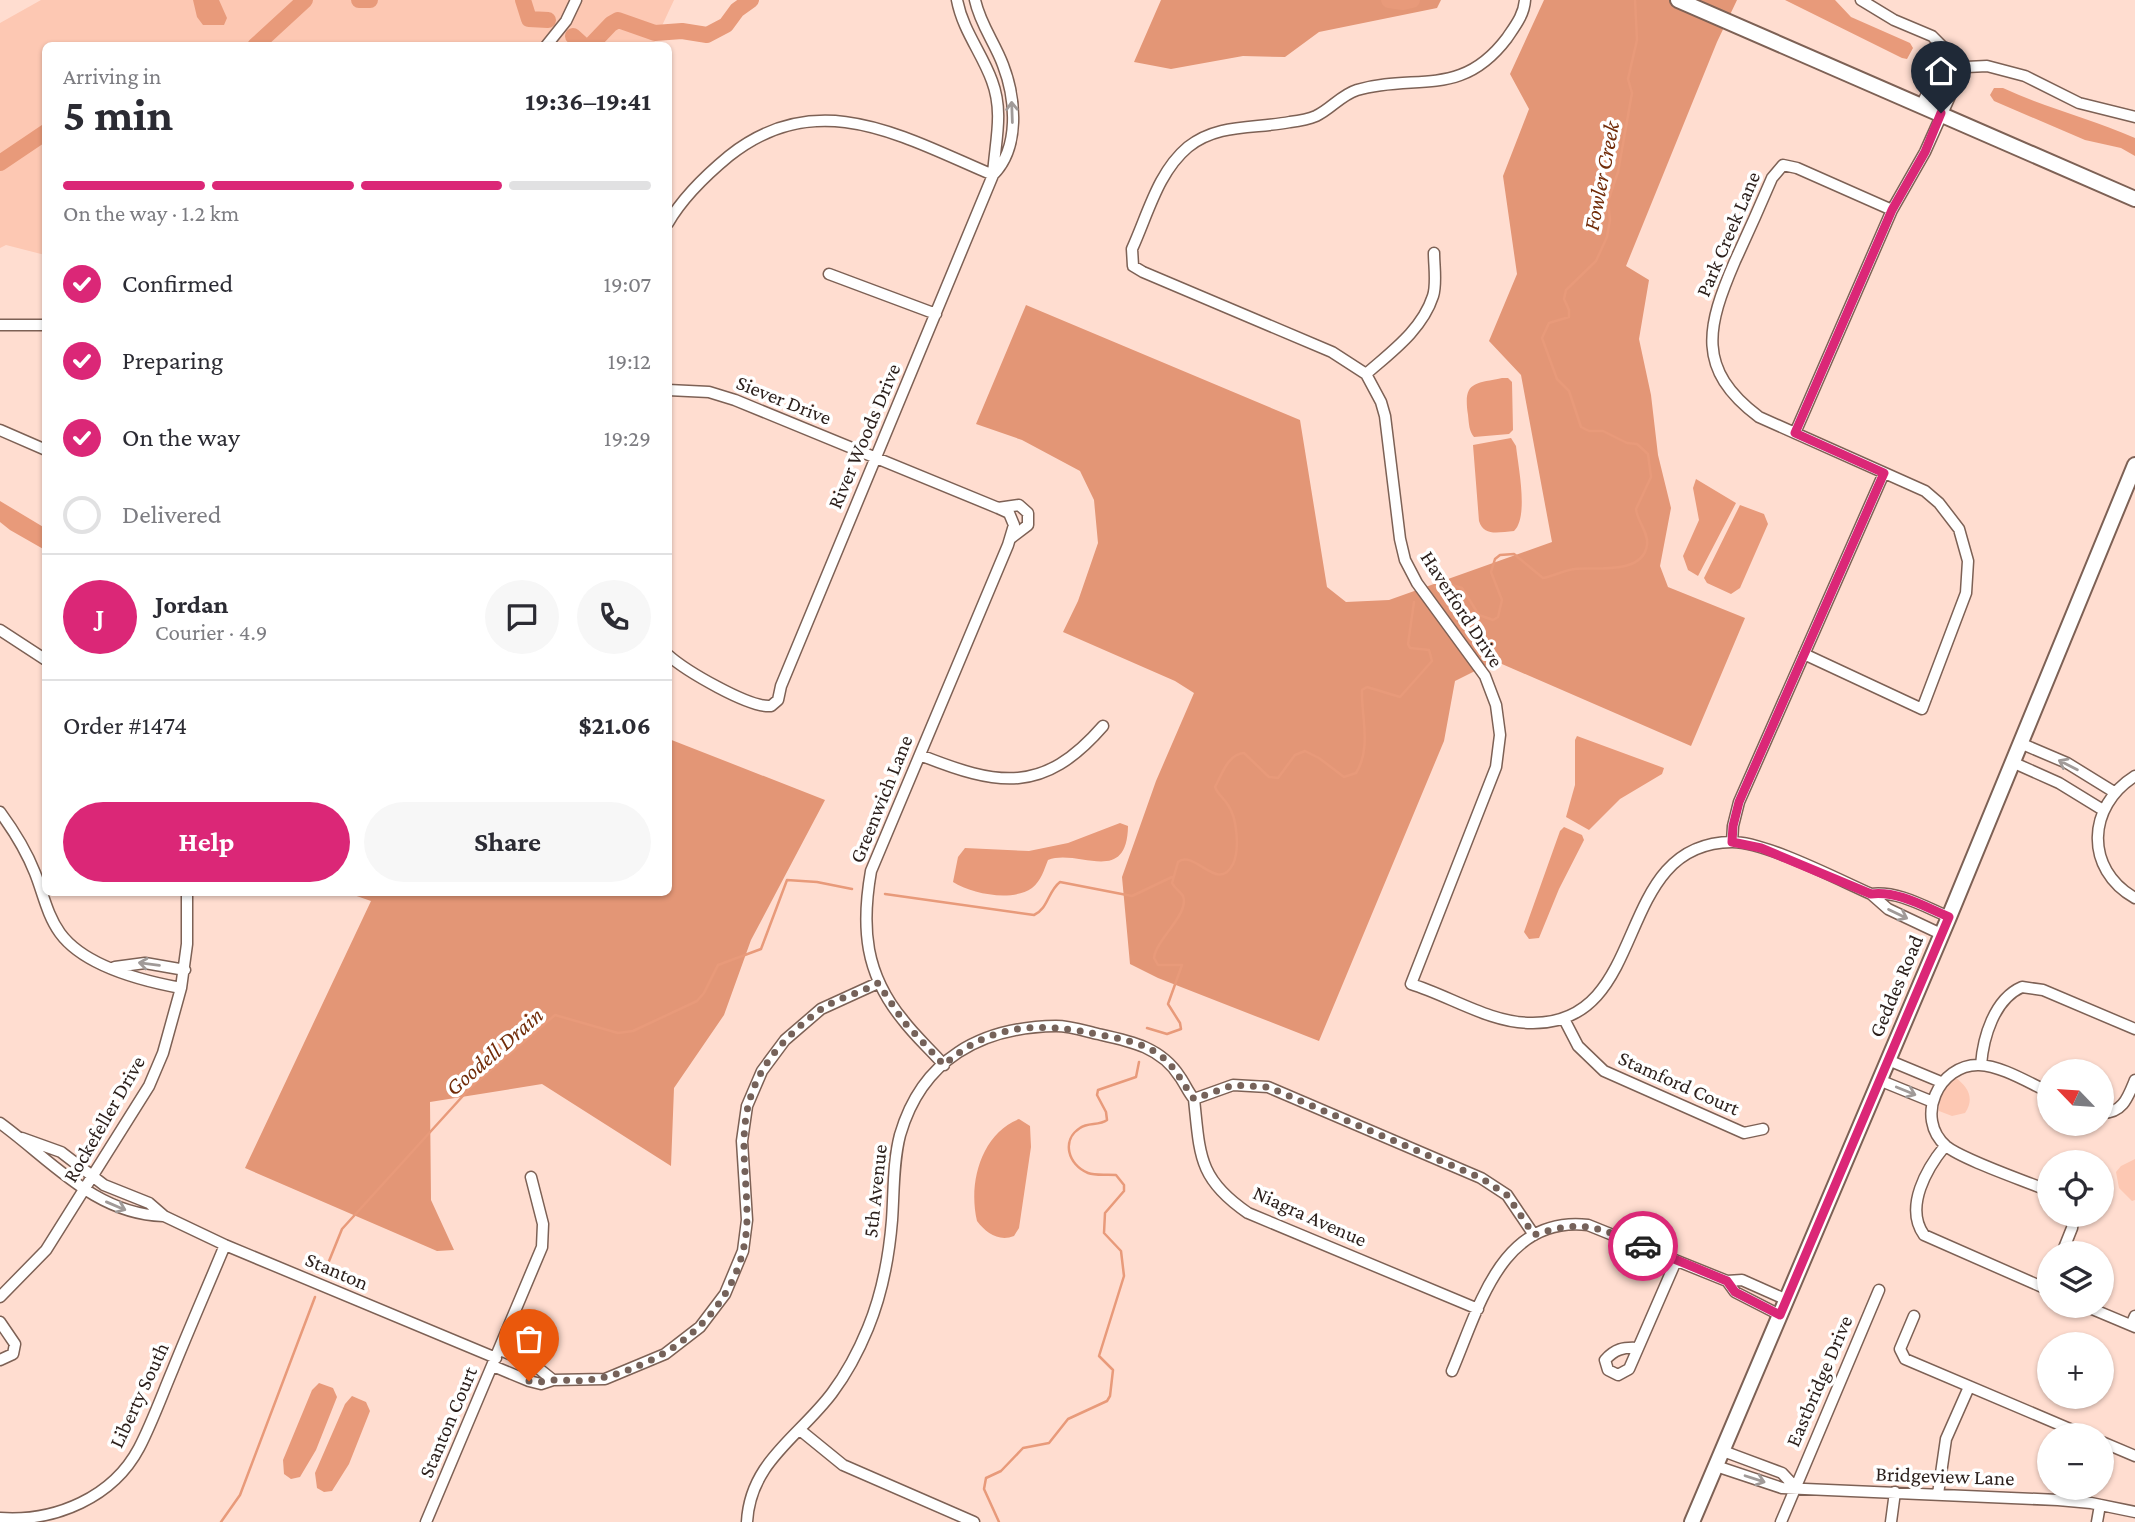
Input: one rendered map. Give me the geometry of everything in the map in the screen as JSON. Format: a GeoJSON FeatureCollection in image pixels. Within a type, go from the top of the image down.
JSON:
{"type":"FeatureCollection","features":[{"type":"Feature","properties":{"kind":"main road"},"geometry":{"type":"LineString","coordinates":[[1678,0],[2135,199]]}},
{"type":"Feature","properties":{"kind":"main road","name":"Geddes Road"},"geometry":{"type":"LineString","coordinates":[[1692,1522],[1949,917],[2135,465]]}},
{"type":"Feature","properties":{"kind":"street"},"geometry":{"type":"LineString","coordinates":[[549,42],[566,21],[576,0]]}},
{"type":"Feature","properties":{"kind":"street","name":"River Woods Drive"},"geometry":{"type":"LineString","coordinates":[[672,658],[701,679],[768,707],[778,700],[781,686],[993,174],[999,126],[996,95],[989,73],[965,27],[957,0]]}},
{"type":"Feature","properties":{"kind":"street","name":"River Woods Drive"},"geometry":{"type":"LineString","coordinates":[[975,0],[983,24],[1004,66],[1012,100],[1009,148],[1004,163],[993,174]]}},
{"type":"Feature","properties":{"kind":"street"},"geometry":{"type":"LineString","coordinates":[[1434,253],[1434,295],[1427,310],[1417,327],[1366,374],[1332,352],[1133,266],[1132,249],[1163,177],[1175,160],[1202,137],[1222,129],[1288,123],[1316,116],[1349,93],[1375,85],[1435,83],[1462,74],[1496,51],[1516,25],[1525,4],[1533,0]]}},
{"type":"Feature","properties":{"kind":"street"},"geometry":{"type":"LineString","coordinates":[[1861,0],[1894,20],[1932,36],[1963,67]]}},
{"type":"Feature","properties":{"kind":"street"},"geometry":{"type":"LineString","coordinates":[[1922,104],[1936,77],[1946,68],[1987,66],[2014,72],[2079,103],[2135,117]]}},
{"type":"Feature","properties":{"kind":"street"},"geometry":{"type":"LineString","coordinates":[[1795,433],[1892,210],[1925,152],[1963,67]]}},
{"type":"Feature","properties":{"kind":"street"},"geometry":{"type":"LineString","coordinates":[[672,218],[695,188],[737,150],[765,134],[800,122],[837,120],[869,125],[993,174]]}},
{"type":"Feature","properties":{"kind":"street","name":"Park Creek Lane"},"geometry":{"type":"LineString","coordinates":[[1804,654],[1922,709],[1966,593],[1968,561],[1959,529],[1939,503],[1915,486],[1759,417],[1738,400],[1725,383],[1715,360],[1712,340],[1716,308],[1772,178],[1783,165],[1797,168],[1892,210]]}},
{"type":"Feature","properties":{"kind":"street"},"geometry":{"type":"LineString","coordinates":[[829,274],[936,314]]}},
{"type":"Feature","properties":{"kind":"street"},"geometry":{"type":"LineString","coordinates":[[0,325],[42,325]]}},
{"type":"Feature","properties":{"kind":"street","name":"Haverford Drive"},"geometry":{"type":"LineString","coordinates":[[1366,374],[1381,402],[1385,416],[1399,539],[1405,560],[1417,583],[1485,676],[1496,705],[1499,723],[1496,767],[1410,984],[1510,1021],[1534,1023],[1564,1019]]}},
{"type":"Feature","properties":{"kind":"street","name":"Siever Drive"},"geometry":{"type":"LineString","coordinates":[[672,390],[721,395],[998,508],[1009,513],[1011,517]]}},
{"type":"Feature","properties":{"kind":"street"},"geometry":{"type":"LineString","coordinates":[[0,430],[42,448]]}},
{"type":"Feature","properties":{"kind":"street"},"geometry":{"type":"LineString","coordinates":[[1732,842],[1739,802],[1884,473]]}},
{"type":"Feature","properties":{"kind":"street","name":"Siever Drive"},"geometry":{"type":"LineString","coordinates":[[998,508],[1020,505],[1028,513]]}},
{"type":"Feature","properties":{"kind":"street","name":"Greenwich Lane"},"geometry":{"type":"LineString","coordinates":[[1011,538],[1028,525],[1028,513]]}},
{"type":"Feature","properties":{"kind":"street","name":"Greenwich Lane"},"geometry":{"type":"LineString","coordinates":[[944,1065],[904,1022],[878,983],[866,943],[865,922],[871,871],[1011,538],[1014,525],[1011,517]]}},
{"type":"Feature","properties":{"kind":"street"},"geometry":{"type":"LineString","coordinates":[[0,630],[42,657]]}},
{"type":"Feature","properties":{"kind":"street"},"geometry":{"type":"LineString","coordinates":[[920,755],[978,776],[1016,778],[1037,775],[1083,750],[1103,726]]}},
{"type":"Feature","properties":{"kind":"street"},"geometry":{"type":"LineString","coordinates":[[2020,743],[2067,763],[2114,792]]}},
{"type":"Feature","properties":{"kind":"street"},"geometry":{"type":"LineString","coordinates":[[2012,762],[2105,806]]}},
{"type":"Feature","properties":{"kind":"street"},"geometry":{"type":"LineString","coordinates":[[2135,776],[2114,792],[2105,806],[2098,834],[2102,862],[2110,877],[2135,898]]}},
{"type":"Feature","properties":{"kind":"street"},"geometry":{"type":"LineString","coordinates":[[0,812],[20,840],[42,893]]}},
{"type":"Feature","properties":{"kind":"street"},"geometry":{"type":"LineString","coordinates":[[1564,1019],[1592,1002],[1608,983],[1646,898],[1664,872],[1682,858],[1703,848],[1732,842],[1761,848],[1871,894],[1888,909],[1941,934]]}},
{"type":"Feature","properties":{"kind":"street"},"geometry":{"type":"LineString","coordinates":[[1871,894],[1902,897],[1949,917]]}},
{"type":"Feature","properties":{"kind":"street"},"geometry":{"type":"LineString","coordinates":[[43,896],[61,935],[84,953],[130,976],[181,988]]}},
{"type":"Feature","properties":{"kind":"street","name":"Rockefeller Drive"},"geometry":{"type":"LineString","coordinates":[[0,1297],[46,1250],[149,1086],[163,1053],[181,988],[187,896]]}},
{"type":"Feature","properties":{"kind":"street"},"geometry":{"type":"LineString","coordinates":[[115,967],[145,963],[184,970]]}},
{"type":"Feature","properties":{"kind":"street"},"geometry":{"type":"LineString","coordinates":[[497,1358],[529,1381],[541,1384],[554,1380],[592,1380],[626,1372],[671,1350],[708,1318],[725,1294],[743,1251],[747,1220],[742,1142],[747,1106],[762,1071],[785,1040],[821,1009],[878,983]]}},
{"type":"Feature","properties":{"kind":"street"},"geometry":{"type":"LineString","coordinates":[[1981,1065],[1982,1045],[1999,1006],[2008,995],[2022,987],[2043,990],[2135,1029]]}},
{"type":"Feature","properties":{"kind":"street","name":"Stamford Court"},"geometry":{"type":"LineString","coordinates":[[1564,1019],[1578,1046],[1604,1072],[1744,1133],[1763,1129]]}},
{"type":"Feature","properties":{"kind":"street","name":"5th Avenue"},"geometry":{"type":"LineString","coordinates":[[747,1522],[750,1497],[757,1479],[768,1462],[800,1430],[843,1377],[868,1328],[886,1266],[901,1134],[923,1085],[944,1065],[988,1035],[1029,1027],[1062,1026],[1132,1041],[1150,1049],[1174,1069],[1194,1099]]}},
{"type":"Feature","properties":{"kind":"street"},"geometry":{"type":"LineString","coordinates":[[1888,1060],[1941,1082]]}},
{"type":"Feature","properties":{"kind":"street"},"geometry":{"type":"LineString","coordinates":[[2037,1087],[1981,1065],[1964,1067],[1941,1082],[1934,1097],[1934,1125],[1945,1146],[2037,1186]]}},
{"type":"Feature","properties":{"kind":"street"},"geometry":{"type":"LineString","coordinates":[[1879,1080],[1934,1097]]}},
{"type":"Feature","properties":{"kind":"street"},"geometry":{"type":"LineString","coordinates":[[2114,1110],[2123,1105],[2135,1080]]}},
{"type":"Feature","properties":{"kind":"street"},"geometry":{"type":"LineString","coordinates":[[1194,1099],[1233,1085],[1268,1087],[1481,1178],[1507,1195],[1534,1235]]}},
{"type":"Feature","properties":{"kind":"street","name":"Niagra Avenue"},"geometry":{"type":"LineString","coordinates":[[1194,1099],[1199,1150],[1205,1170],[1223,1193],[1248,1213],[1478,1309]]}},
{"type":"Feature","properties":{"kind":"street"},"geometry":{"type":"LineString","coordinates":[[0,1124],[22,1138],[50,1166],[85,1189],[120,1208],[145,1216],[164,1216]]}},
{"type":"Feature","properties":{"kind":"street"},"geometry":{"type":"LineString","coordinates":[[22,1138],[61,1152],[104,1185],[149,1203],[164,1216]]}},
{"type":"Feature","properties":{"kind":"street"},"geometry":{"type":"LineString","coordinates":[[1945,1146],[1934,1159],[1915,1206],[1916,1221],[1924,1235],[2037,1282]]}},
{"type":"Feature","properties":{"kind":"street","name":"Stanton Court"},"geometry":{"type":"LineString","coordinates":[[426,1522],[497,1358],[541,1247],[543,1224],[531,1177]]}},
{"type":"Feature","properties":{"kind":"street","name":"Stanton"},"geometry":{"type":"LineString","coordinates":[[164,1216],[226,1245],[497,1358]]}},
{"type":"Feature","properties":{"kind":"street"},"geometry":{"type":"LineString","coordinates":[[1452,1371],[1502,1261],[1522,1241],[1559,1226],[1588,1225],[1610,1232],[1727,1281],[1742,1280],[1787,1300]]}},
{"type":"Feature","properties":{"kind":"street","name":"Liberty South"},"geometry":{"type":"LineString","coordinates":[[0,1518],[26,1520],[60,1514],[97,1496],[113,1483],[139,1448],[226,1245]]}},
{"type":"Feature","properties":{"kind":"street"},"geometry":{"type":"LineString","coordinates":[[1638,1348],[1676,1261]]}},
{"type":"Feature","properties":{"kind":"street"},"geometry":{"type":"LineString","coordinates":[[1727,1281],[1735,1292],[1780,1315]]}},
{"type":"Feature","properties":{"kind":"street","name":"Eastbridge Drive"},"geometry":{"type":"LineString","coordinates":[[1781,1522],[1879,1290]]}},
{"type":"Feature","properties":{"kind":"street"},"geometry":{"type":"LineString","coordinates":[[2114,1316],[2134,1323]]}},
{"type":"Feature","properties":{"kind":"street"},"geometry":{"type":"LineString","coordinates":[[1914,1317],[1901,1346],[1902,1356],[2055,1423]]}},
{"type":"Feature","properties":{"kind":"street"},"geometry":{"type":"LineString","coordinates":[[0,1322],[13,1338],[15,1349],[9,1357],[0,1360]]}},
{"type":"Feature","properties":{"kind":"street"},"geometry":{"type":"LineString","coordinates":[[497,1358],[533,1364],[554,1380]]}},
{"type":"Feature","properties":{"kind":"street"},"geometry":{"type":"LineString","coordinates":[[1938,1494],[1946,1439],[1969,1387]]}},
{"type":"Feature","properties":{"kind":"street"},"geometry":{"type":"LineString","coordinates":[[800,1430],[842,1465],[974,1522]]}},
{"type":"Feature","properties":{"kind":"street"},"geometry":{"type":"LineString","coordinates":[[2114,1447],[2135,1456]]}},
{"type":"Feature","properties":{"kind":"street"},"geometry":{"type":"LineString","coordinates":[[1723,1451],[1782,1473],[1796,1487]]}},
{"type":"Feature","properties":{"kind":"street","name":"Bridgeview Lane"},"geometry":{"type":"LineString","coordinates":[[1716,1466],[1782,1488],[1938,1494],[2100,1505],[2135,1512]]}},
{"type":"Feature","properties":{"kind":"street"},"geometry":{"type":"LineString","coordinates":[[1891,1522],[1895,1492]]}},
{"type":"Feature","properties":{"kind":"street"},"geometry":{"type":"LineString","coordinates":[[2097,1522],[2100,1505]]}},
{"type":"Feature","properties":{"kind":"shaded area"},"geometry":{"type":"Polygon","coordinates":[[[41,0],[674,0],[654,42],[42,42],[42,254],[6,245],[0,248],[0,23],[41,0]]]}},
{"type":"Feature","properties":{"kind":"shaded area"},"geometry":{"type":"Polygon","coordinates":[[[193,0],[219,0],[227,18],[224,25],[203,25],[197,17],[193,0]]]}},
{"type":"Feature","properties":{"kind":"shaded area"},"geometry":{"type":"Polygon","coordinates":[[[1161,0],[1441,0],[1437,8],[1319,32],[1285,57],[1243,56],[1171,69],[1134,62],[1161,0]]]}},
{"type":"Feature","properties":{"kind":"shaded area"},"geometry":{"type":"Polygon","coordinates":[[[1544,0],[1737,0],[1717,42],[1626,266],[1649,280],[1639,339],[1651,395],[1658,455],[1671,508],[1660,566],[1668,587],[1745,618],[1691,746],[1495,661],[1455,681],[1444,741],[1319,1041],[1158,978],[1130,964],[1122,877],[1156,781],[1194,693],[1175,681],[1063,632],[1078,601],[1098,543],[1094,500],[1080,471],[1022,440],[976,424],[1026,305],[1300,420],[1327,587],[1346,602],[1389,600],[1552,542],[1521,375],[1489,341],[1517,274],[1503,176],[1529,109],[1510,74],[1544,0]]]}},
{"type":"Feature","properties":{"kind":"shaded area"},"geometry":{"type":"Polygon","coordinates":[[[1785,0],[1835,0],[1851,17],[1910,43],[1913,48],[1907,59],[1902,58],[1785,0]]]}},
{"type":"Feature","properties":{"kind":"shaded area"},"geometry":{"type":"Polygon","coordinates":[[[1994,88],[2003,88],[2135,138],[2135,156],[2121,148],[2085,140],[1994,101],[1990,95],[1994,88]]]}},
{"type":"Feature","properties":{"kind":"shaded area"},"geometry":{"type":"Polygon","coordinates":[[[1508,378],[1512,382],[1513,430],[1509,434],[1474,437],[1470,430],[1467,404],[1469,390],[1477,384],[1508,378]]]}},
{"type":"Feature","properties":{"kind":"shaded area"},"geometry":{"type":"Polygon","coordinates":[[[1511,438],[1516,446],[1519,466],[1521,515],[1514,531],[1488,531],[1479,521],[1473,445],[1511,438]]]}},
{"type":"Feature","properties":{"kind":"shaded area"},"geometry":{"type":"Polygon","coordinates":[[[1696,479],[1736,503],[1698,576],[1688,570],[1683,556],[1699,520],[1693,488],[1696,479]]]}},
{"type":"Feature","properties":{"kind":"shaded area"},"geometry":{"type":"Polygon","coordinates":[[[0,501],[42,526],[42,548],[10,530],[0,522],[0,501]]]}},
{"type":"Feature","properties":{"kind":"shaded area"},"geometry":{"type":"Polygon","coordinates":[[[1740,505],[1764,514],[1768,524],[1740,588],[1731,594],[1707,583],[1704,578],[1740,505]]]}},
{"type":"Feature","properties":{"kind":"shaded area"},"geometry":{"type":"Polygon","coordinates":[[[1577,736],[1664,768],[1662,774],[1620,799],[1589,830],[1566,817],[1575,785],[1577,736]]]}},
{"type":"Feature","properties":{"kind":"shaded area"},"geometry":{"type":"Polygon","coordinates":[[[672,740],[825,800],[751,940],[724,1015],[674,1088],[671,1166],[542,1084],[430,1102],[431,1200],[454,1250],[437,1251],[245,1168],[371,901],[357,896],[672,896],[672,740]]]}},
{"type":"Feature","properties":{"kind":"shaded area"},"geometry":{"type":"Polygon","coordinates":[[[1120,823],[1128,826],[1126,844],[1119,855],[1110,860],[1099,861],[1073,858],[1048,860],[1038,882],[1024,892],[992,895],[953,882],[958,857],[965,848],[1029,851],[1068,843],[1120,823]]]}},
{"type":"Feature","properties":{"kind":"shaded area"},"geometry":{"type":"Polygon","coordinates":[[[1564,827],[1582,835],[1584,840],[1559,889],[1539,938],[1529,939],[1524,932],[1560,831],[1564,827]]]}},
{"type":"Feature","properties":{"kind":"shaded area"},"geometry":{"type":"Polygon","coordinates":[[[1955,1077],[1967,1089],[1970,1098],[1965,1113],[1952,1116],[1939,1111],[1939,1106],[1943,1092],[1955,1077]]]}},
{"type":"Feature","properties":{"kind":"shaded area"},"geometry":{"type":"Polygon","coordinates":[[[1019,1119],[1030,1126],[1031,1147],[1019,1228],[1014,1236],[1003,1238],[989,1233],[977,1221],[974,1191],[976,1176],[980,1161],[995,1136],[1019,1119]]]}},
{"type":"Feature","properties":{"kind":"shaded area"},"geometry":{"type":"Polygon","coordinates":[[[2135,1159],[2135,1200],[2132,1201],[2119,1188],[2116,1172],[2121,1166],[2135,1159]]]}},
{"type":"Feature","properties":{"kind":"shaded area"},"geometry":{"type":"Polygon","coordinates":[[[319,1383],[333,1388],[337,1397],[316,1450],[300,1477],[291,1479],[284,1474],[283,1460],[312,1390],[319,1383]]]}},
{"type":"Feature","properties":{"kind":"shaded area"},"geometry":{"type":"Polygon","coordinates":[[[352,1396],[366,1402],[370,1411],[349,1464],[332,1491],[324,1492],[317,1488],[315,1473],[345,1404],[352,1396]]]}},
{"type":"Feature","properties":{"kind":"waterway"},"geometry":{"type":"LineString","coordinates":[[259,42],[305,0]]}},
{"type":"Feature","properties":{"kind":"waterway"},"geometry":{"type":"LineString","coordinates":[[359,0],[370,0]]}},
{"type":"Feature","properties":{"kind":"waterway"},"geometry":{"type":"LineString","coordinates":[[523,0],[529,19],[548,20]]}},
{"type":"Feature","properties":{"kind":"waterway"},"geometry":{"type":"LineString","coordinates":[[594,42],[618,20],[655,33],[682,31],[707,35],[726,25],[737,10],[751,0]]}},
{"type":"Feature","properties":{"kind":"waterway"},"geometry":{"type":"LineString","coordinates":[[1389,0],[1412,0]]}},
{"type":"Feature","properties":{"kind":"waterway","name":"Fowler Creek"},"geometry":{"type":"LineString","coordinates":[[1435,587],[1449,584],[1462,588],[1479,615],[1493,620],[1498,617],[1502,600],[1491,572],[1495,559],[1500,555],[1514,554],[1543,578],[1571,570],[1617,568],[1637,561],[1644,555],[1646,536],[1636,509],[1651,477],[1648,454],[1637,444],[1627,443],[1603,431],[1589,431],[1581,427],[1569,391],[1557,379],[1542,338],[1549,323],[1569,317],[1564,299],[1566,290],[1596,261],[1607,237],[1610,220],[1608,201],[1618,172],[1632,93],[1628,79],[1637,40],[1635,0]]}},
{"type":"Feature","properties":{"kind":"waterway"},"geometry":{"type":"LineString","coordinates":[[573,36],[580,42]]}},
{"type":"Feature","properties":{"kind":"waterway"},"geometry":{"type":"LineString","coordinates":[[0,163],[42,135]]}},
{"type":"Feature","properties":{"kind":"waterway","name":"Fowler Creek"},"geometry":{"type":"LineString","coordinates":[[1147,1028],[1167,1034],[1181,1029],[1168,1004],[1182,965],[1158,965],[1154,958],[1160,943],[1182,911],[1183,896],[1172,883],[1178,862],[1192,861],[1220,875],[1227,872],[1235,858],[1237,842],[1234,818],[1215,787],[1226,765],[1238,754],[1244,753],[1269,777],[1278,778],[1295,755],[1305,751],[1344,777],[1356,773],[1365,743],[1362,690],[1367,687],[1400,697],[1432,661],[1429,650],[1410,648],[1408,644],[1414,602]]}},
{"type":"Feature","properties":{"kind":"waterway","name":"Goodell Drain"},"geometry":{"type":"LineString","coordinates":[[885,894],[1034,915],[1042,909],[1060,882],[1132,896],[1172,877]]}},
{"type":"Feature","properties":{"kind":"waterway","name":"Goodell Drain"},"geometry":{"type":"LineString","coordinates":[[325,1271],[342,1229],[471,1087],[555,1015],[618,1033],[633,1031],[697,1001],[718,965],[761,949],[787,880],[817,882],[852,889]]}},
{"type":"Feature","properties":{"kind":"waterway","name":"Fowler Creek"},"geometry":{"type":"LineString","coordinates":[[999,1522],[984,1489],[986,1478],[1001,1471],[1023,1448],[1049,1443],[1068,1419],[1107,1401],[1110,1396],[1113,1370],[1099,1356],[1124,1276],[1121,1251],[1104,1233],[1105,1213],[1124,1191],[1124,1185],[1116,1175],[1091,1174],[1081,1169],[1072,1158],[1069,1145],[1070,1139],[1080,1128],[1107,1120],[1097,1095],[1098,1090],[1136,1077],[1139,1062]]}},
{"type":"Feature","properties":{"kind":"waterway","name":"Goodell Drain"},"geometry":{"type":"LineString","coordinates":[[221,1522],[240,1495],[315,1297]]}},
{"type":"Feature","properties":{"kind":"way so far"},"geometry":{"type":"LineString","coordinates":[[529,1381],[541,1384],[554,1380],[592,1380],[626,1372],[678,1346],[708,1318],[725,1294],[743,1251],[747,1198],[742,1142],[747,1106],[762,1071],[785,1040],[821,1009],[878,983],[904,1022],[944,1065],[951,1057],[988,1035],[1029,1027],[1062,1026],[1132,1041],[1164,1058],[1180,1075],[1194,1099],[1233,1085],[1268,1087],[1469,1171],[1507,1195],[1534,1235],[1559,1226],[1580,1224],[1610,1232],[1643,1246]]}},
{"type":"Feature","properties":{"kind":"route"},"geometry":{"type":"LineString","coordinates":[[1643,1246],[1727,1281],[1735,1292],[1780,1315],[1949,917],[1894,894],[1871,894],[1761,848],[1732,842],[1739,802],[1884,473],[1795,433],[1892,210],[1925,152],[1941,113]]}}]}
